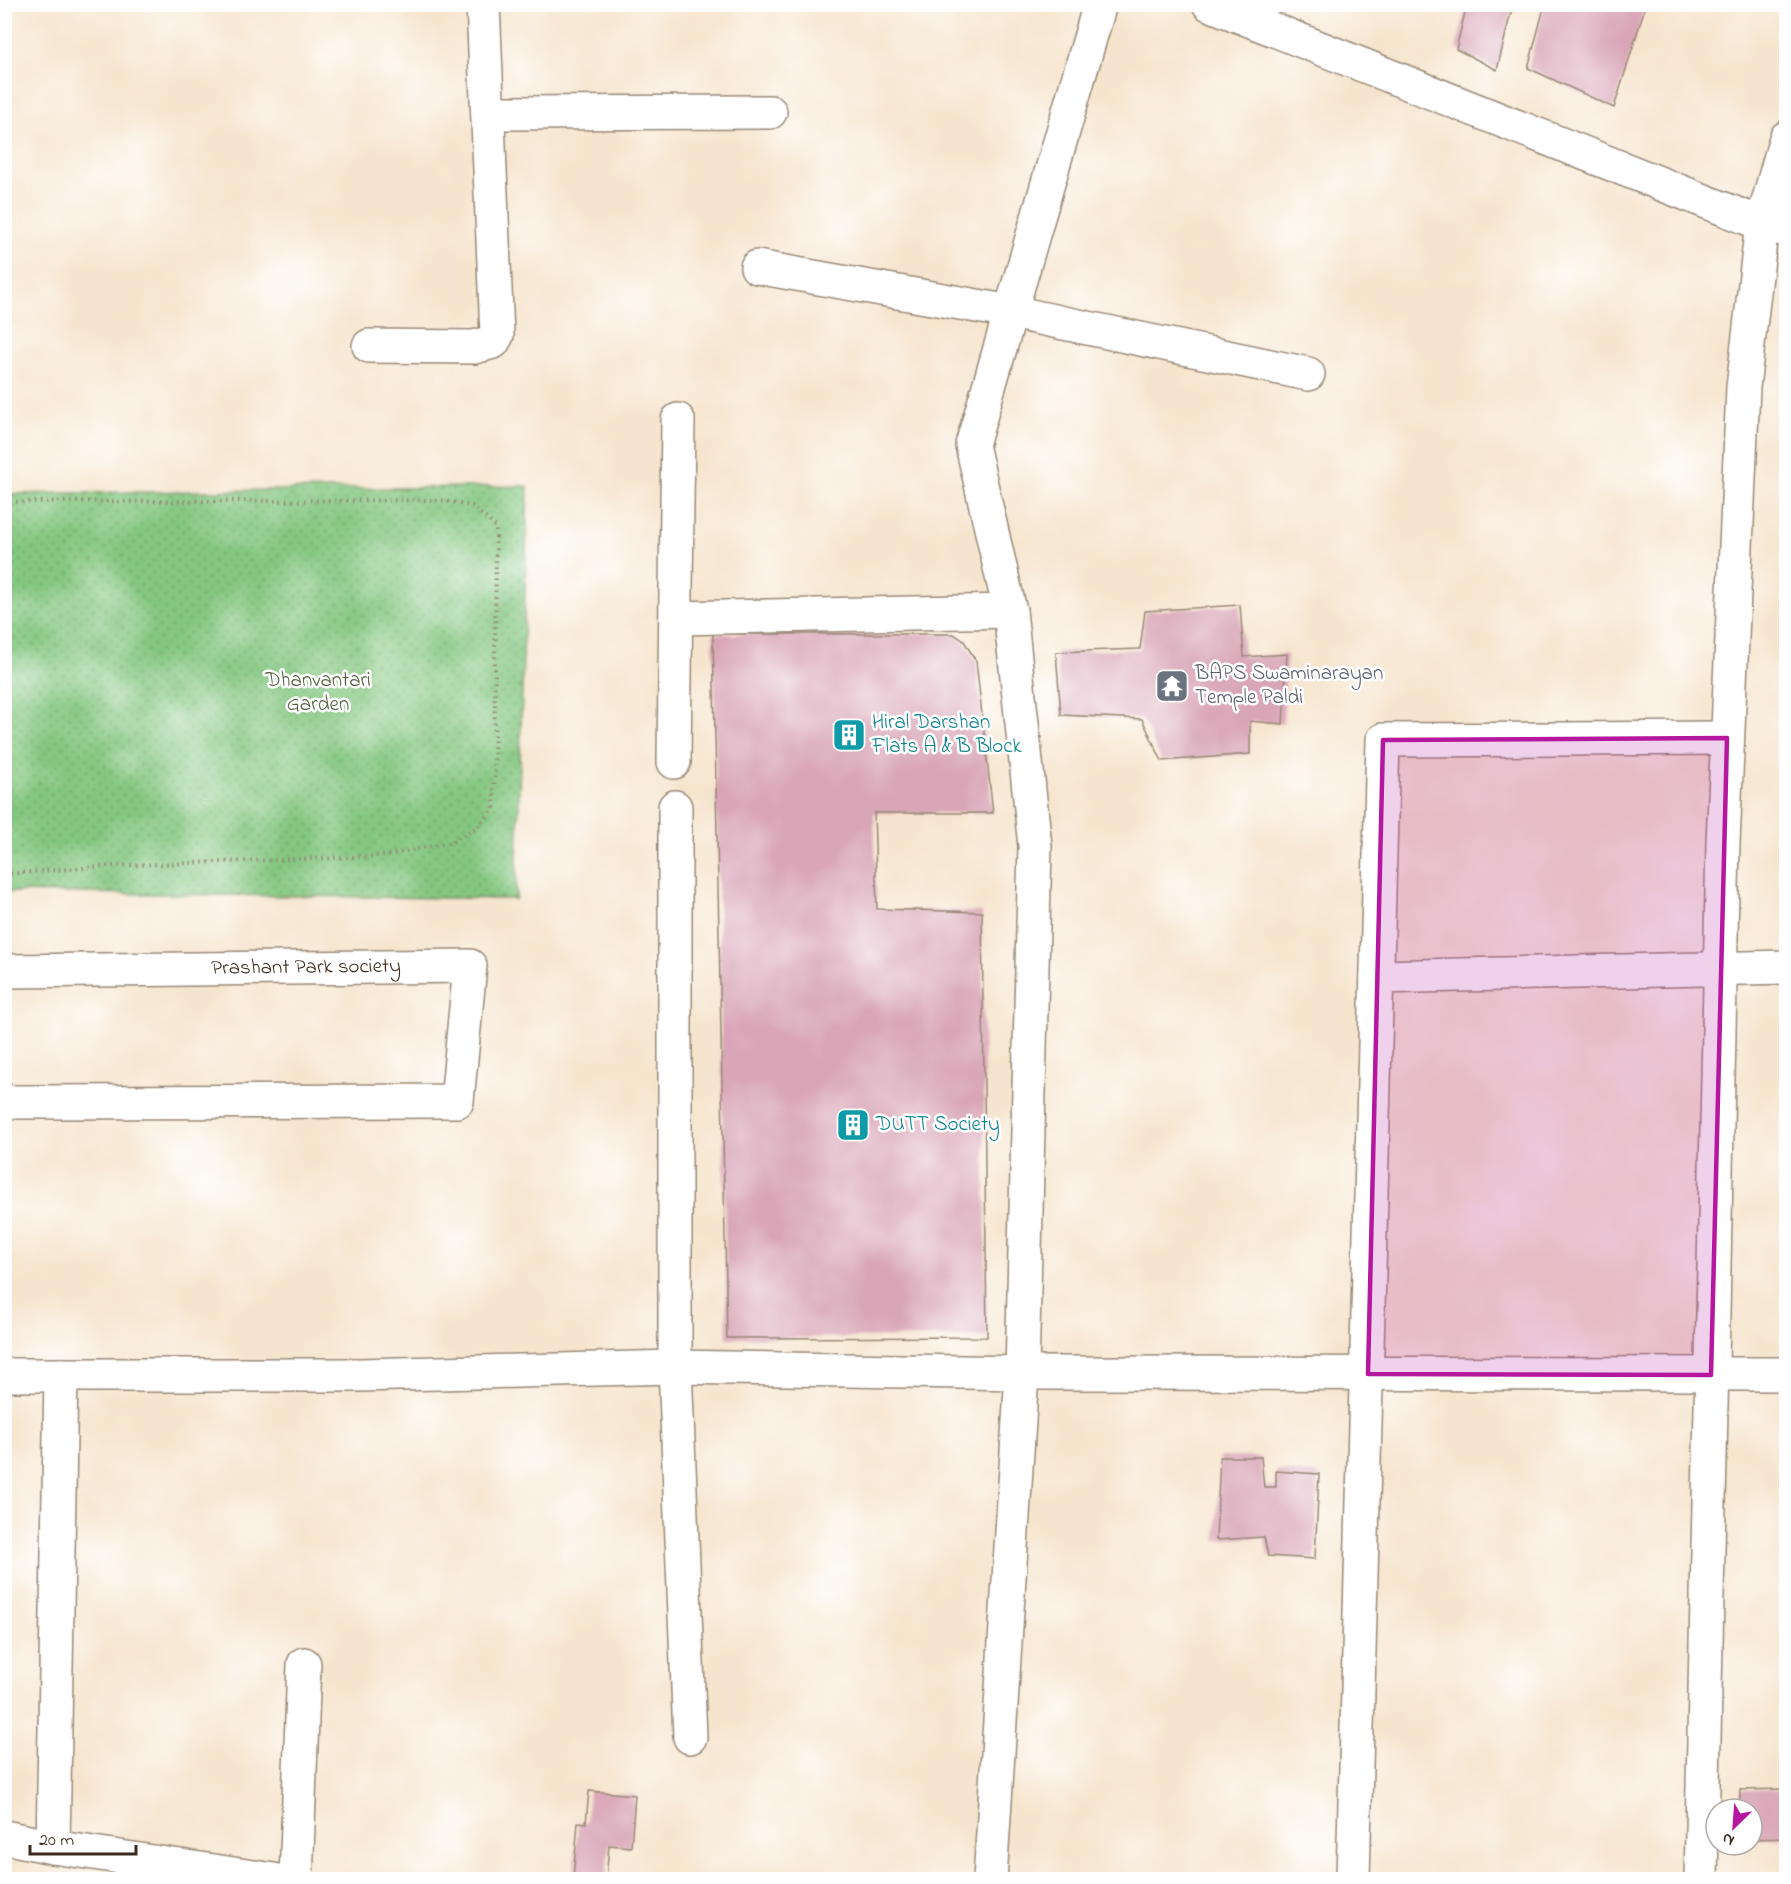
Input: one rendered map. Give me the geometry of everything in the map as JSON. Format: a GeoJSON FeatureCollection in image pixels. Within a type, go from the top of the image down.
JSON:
{"type":"FeatureCollection","features":[{"type":"Feature","properties":{"kind":"street"},"geometry":{"type":"LineString","coordinates":[[369,346],[474,347],[492,342],[497,335],[483,4]]}},
{"type":"Feature","properties":{"kind":"street"},"geometry":{"type":"LineString","coordinates":[[990,1880],[1022,1373],[1035,846],[1010,612],[972,445],[1100,4]]}},
{"type":"Feature","properties":{"kind":"street"},"geometry":{"type":"LineString","coordinates":[[1209,4],[1774,227]]}},
{"type":"Feature","properties":{"kind":"street"},"geometry":{"type":"LineString","coordinates":[[489,113],[770,112]]}},
{"type":"Feature","properties":{"kind":"street"},"geometry":{"type":"LineString","coordinates":[[1701,1880],[1720,970],[1727,738],[1743,387],[1774,227],[1786,138]]}},
{"type":"Feature","properties":{"kind":"street"},"geometry":{"type":"LineString","coordinates":[[757,267],[1011,312],[1308,374]]}},
{"type":"Feature","properties":{"kind":"street"},"geometry":{"type":"LineString","coordinates":[[674,762],[678,420]]}},
{"type":"Feature","properties":{"kind":"street"},"geometry":{"type":"LineString","coordinates":[[677,618],[1010,612]]}},
{"type":"Feature","properties":{"kind":"street"},"geometry":{"type":"LineString","coordinates":[[1353,1880],[1383,740],[1727,738]]}},
{"type":"Feature","properties":{"kind":"street"},"geometry":{"type":"LineString","coordinates":[[675,807],[675,1366],[690,1737]]}},
{"type":"Feature","properties":{"kind":"street","name":"Prashant Park society"},"geometry":{"type":"LineString","coordinates":[[4,971],[470,966],[457,1101],[4,1102]]}},
{"type":"Feature","properties":{"kind":"street"},"geometry":{"type":"LineString","coordinates":[[1377,977],[1786,967]]}},
{"type":"Feature","properties":{"kind":"street"},"geometry":{"type":"LineString","coordinates":[[4,1375],[360,1375],[675,1366],[1022,1373],[1786,1374]]}},
{"type":"Feature","properties":{"kind":"street"},"geometry":{"type":"LineString","coordinates":[[53,1847],[61,1375]]}},
{"type":"Feature","properties":{"kind":"street"},"geometry":{"type":"LineString","coordinates":[[296,1880],[304,1664]]}},
{"type":"Feature","properties":{"kind":"street"},"geometry":{"type":"LineString","coordinates":[[4,1837],[53,1847],[274,1880]]}},
{"type":"Feature","properties":{"kind":"path"},"geometry":{"type":"LineString","coordinates":[[4,502],[440,500],[472,507],[496,527],[494,808],[478,827],[452,842],[381,856],[110,866],[4,874]]}},
{"type":"Feature","properties":{"kind":"highlighted area"},"geometry":{"type":"Polygon","coordinates":[[[1727,738],[1711,1375],[1368,1374],[1383,740],[1727,738]]]}},
{"type":"Feature","properties":{"kind":"green space","name":"Dhanvantari Garden"},"geometry":{"type":"Polygon","coordinates":[[[528,486],[516,899],[5,892],[5,494],[528,486]]]}},
{"type":"Feature","properties":{"kind":"building"},"geometry":{"type":"Polygon","coordinates":[[[1467,4],[1513,4],[1497,70],[1456,49],[1467,4]]]}},
{"type":"Feature","properties":{"kind":"building"},"geometry":{"type":"Polygon","coordinates":[[[1545,4],[1646,4],[1614,108],[1528,68],[1545,4]]]}},
{"type":"Feature","properties":{"kind":"building","name":"BAPS Swaminarayan Temple Paldi"},"geometry":{"type":"Polygon","coordinates":[[[1240,605],[1244,657],[1287,654],[1283,724],[1250,721],[1250,754],[1162,761],[1142,719],[1061,715],[1056,652],[1140,649],[1145,611],[1240,605]]]}},
{"type":"Feature","properties":{"kind":"building","name":"DUTT Society"},"geometry":{"type":"Polygon","coordinates":[[[713,634],[954,634],[964,641],[976,661],[993,813],[874,813],[877,909],[982,912],[987,1337],[727,1338],[713,634]]]}},
{"type":"Feature","properties":{"kind":"building"},"geometry":{"type":"Polygon","coordinates":[[[1220,1457],[1261,1457],[1264,1487],[1276,1487],[1276,1471],[1319,1474],[1315,1559],[1268,1556],[1264,1537],[1216,1540],[1220,1457]]]}},
{"type":"Feature","properties":{"kind":"building"},"geometry":{"type":"Polygon","coordinates":[[[1786,1789],[1786,1838],[1764,1839],[1764,1797],[1740,1797],[1740,1790],[1786,1789]]]}},
{"type":"Feature","properties":{"kind":"building"},"geometry":{"type":"Polygon","coordinates":[[[589,1791],[635,1795],[631,1847],[609,1845],[606,1880],[573,1880],[578,1822],[586,1823],[589,1791]]]}},
{"type":"Feature","properties":{"kind":"place","name":"BAPS Swaminarayan Temple Paldi"},"geometry":{"type":"Point","coordinates":[1172,686]}},
{"type":"Feature","properties":{"kind":"place","name":"Hiral Darshan Flats A & B Block"},"geometry":{"type":"Point","coordinates":[849,735]}},
{"type":"Feature","properties":{"kind":"place","name":"DUTT Society"},"geometry":{"type":"Point","coordinates":[853,1125]}}]}
